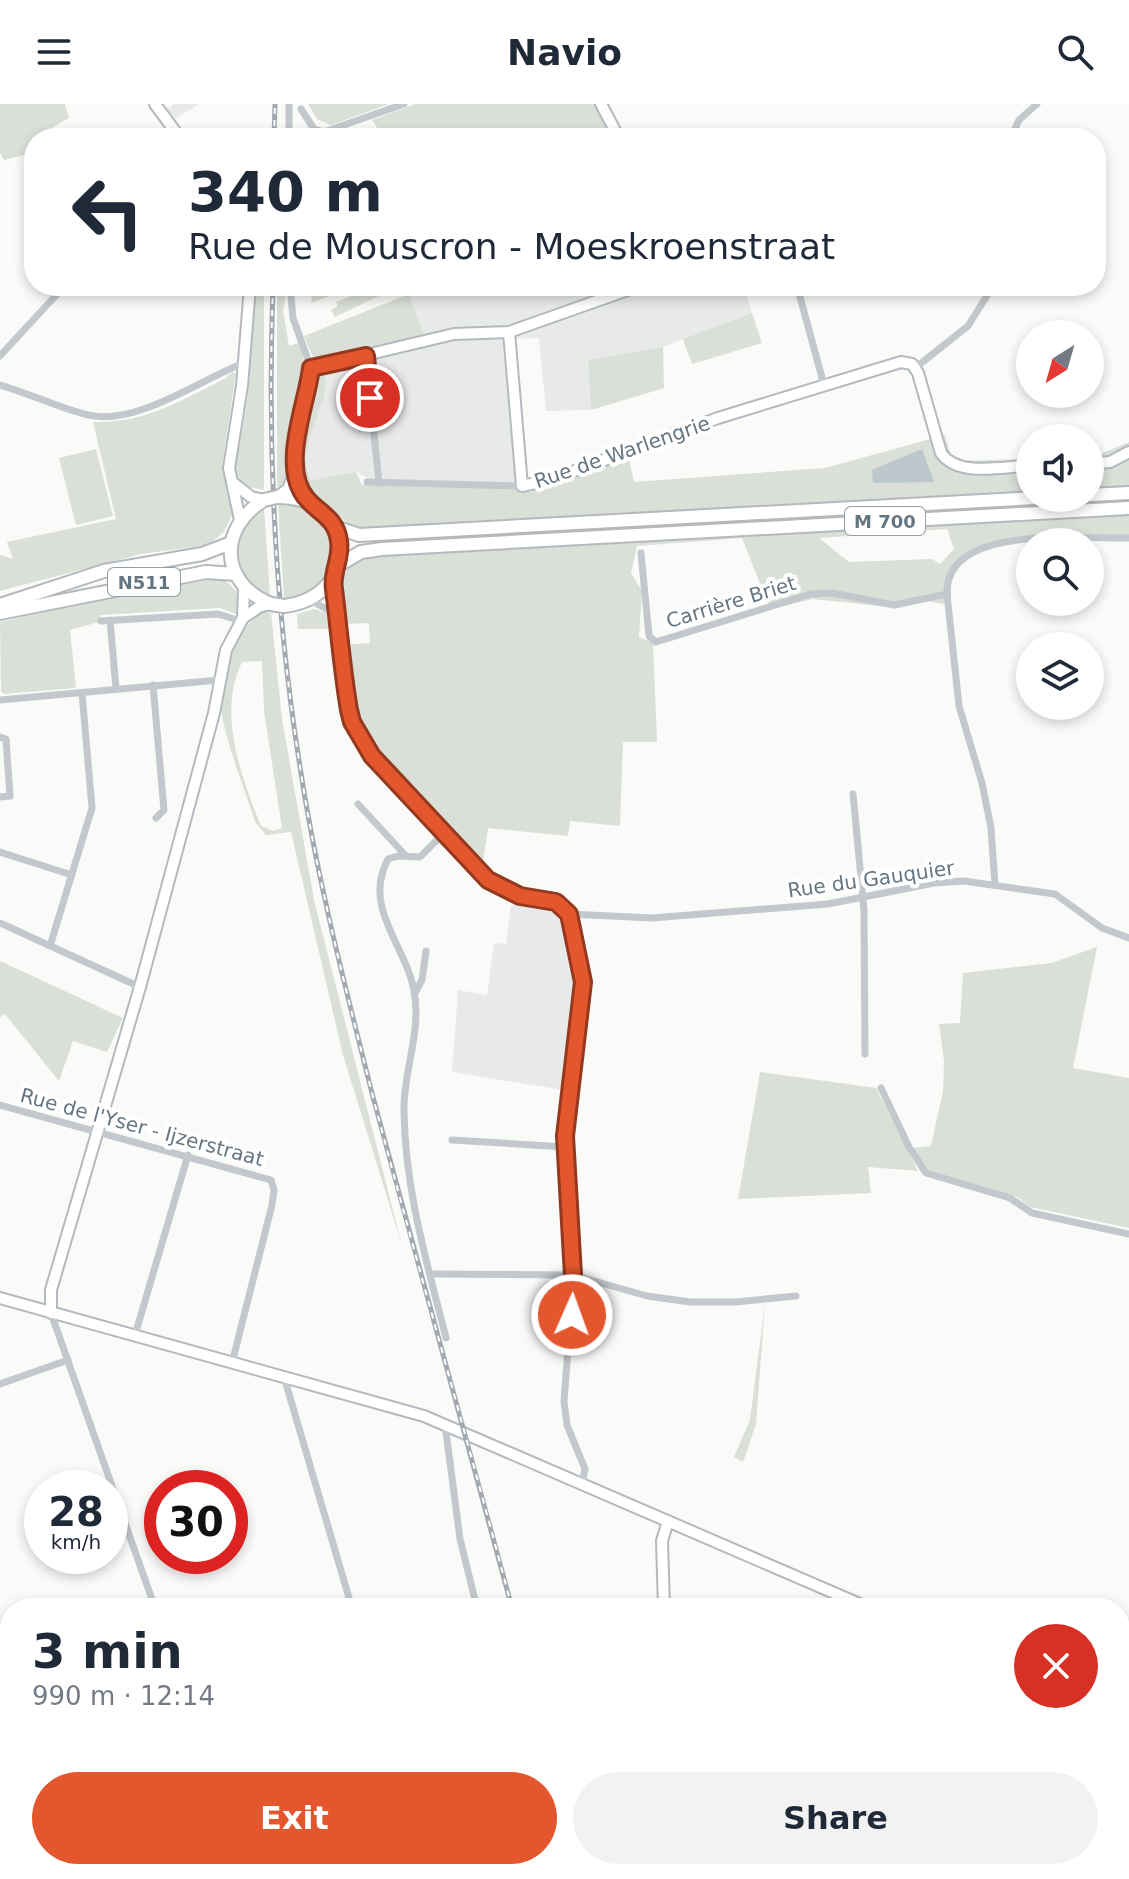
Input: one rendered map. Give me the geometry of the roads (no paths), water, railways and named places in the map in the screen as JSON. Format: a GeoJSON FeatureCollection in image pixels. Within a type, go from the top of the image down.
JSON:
{"type":"FeatureCollection","features":[{"type":"Feature","properties":{"kind":"highway"},"geometry":{"type":"LineString","coordinates":[[1104,494],[1129,493]]}},
{"type":"Feature","properties":{"kind":"highway"},"geometry":{"type":"LineString","coordinates":[[277,497],[308,500],[319,507],[335,527],[340,545],[336,571],[310,600],[284,606],[271,604],[244,587],[236,574],[231,543],[240,520],[264,500],[277,497]]}},
{"type":"Feature","properties":{"kind":"highway","name":"M 700"},"geometry":{"type":"LineString","coordinates":[[335,527],[359,535],[1016,499]]}},
{"type":"Feature","properties":{"kind":"highway","name":"M 700"},"geometry":{"type":"LineString","coordinates":[[336,571],[368,550],[1129,508]]}},
{"type":"Feature","properties":{"kind":"highway","name":"N511"},"geometry":{"type":"LineString","coordinates":[[0,605],[104,571],[202,554],[231,543]]}},
{"type":"Feature","properties":{"kind":"highway","name":"N511"},"geometry":{"type":"LineString","coordinates":[[0,613],[206,572],[236,574]]}},
{"type":"Feature","properties":{"kind":"main road"},"geometry":{"type":"LineString","coordinates":[[155,104],[169,128]]}},
{"type":"Feature","properties":{"kind":"main road"},"geometry":{"type":"LineString","coordinates":[[601,104],[614,128]]}},
{"type":"Feature","properties":{"kind":"main road"},"geometry":{"type":"LineString","coordinates":[[240,520],[229,468],[244,363],[249,296]]}},
{"type":"Feature","properties":{"kind":"main road"},"geometry":{"type":"LineString","coordinates":[[277,497],[288,489],[296,467],[300,414],[311,368],[454,334],[509,332],[611,296]]}},
{"type":"Feature","properties":{"kind":"main road"},"geometry":{"type":"LineString","coordinates":[[509,332],[522,486]]}},
{"type":"Feature","properties":{"kind":"main road","name":"Rue de Warlengrie"},"geometry":{"type":"LineString","coordinates":[[522,486],[895,363],[907,363],[915,368]]}},
{"type":"Feature","properties":{"kind":"main road"},"geometry":{"type":"LineString","coordinates":[[915,368],[941,453],[947,461],[966,468],[1016,466]]}},
{"type":"Feature","properties":{"kind":"main road"},"geometry":{"type":"LineString","coordinates":[[1104,463],[1129,452]]}},
{"type":"Feature","properties":{"kind":"main road"},"geometry":{"type":"LineString","coordinates":[[296,467],[308,500]]}},
{"type":"Feature","properties":{"kind":"main road"},"geometry":{"type":"LineString","coordinates":[[231,482],[251,497],[264,500]]}},
{"type":"Feature","properties":{"kind":"main road"},"geometry":{"type":"LineString","coordinates":[[242,620],[244,587]]}},
{"type":"Feature","properties":{"kind":"main road"},"geometry":{"type":"LineString","coordinates":[[51,1313],[51,1290],[140,987],[214,713],[226,650],[242,620],[259,607],[271,604]]}},
{"type":"Feature","properties":{"kind":"main road"},"geometry":{"type":"LineString","coordinates":[[0,1298],[445,1424],[846,1598]]}},
{"type":"Feature","properties":{"kind":"main road"},"geometry":{"type":"LineString","coordinates":[[664,1598],[662,1537],[668,1521]]}},
{"type":"Feature","properties":{"kind":"street"},"geometry":{"type":"LineString","coordinates":[[289,104],[289,128]]}},
{"type":"Feature","properties":{"kind":"street"},"geometry":{"type":"LineString","coordinates":[[335,128],[404,104]]}},
{"type":"Feature","properties":{"kind":"street"},"geometry":{"type":"LineString","coordinates":[[1015,128],[1019,120],[1037,104]]}},
{"type":"Feature","properties":{"kind":"street"},"geometry":{"type":"LineString","coordinates":[[301,109],[313,128]]}},
{"type":"Feature","properties":{"kind":"street"},"geometry":{"type":"LineString","coordinates":[[0,356],[55,296]]}},
{"type":"Feature","properties":{"kind":"street"},"geometry":{"type":"LineString","coordinates":[[291,296],[293,318],[311,368]]}},
{"type":"Feature","properties":{"kind":"street"},"geometry":{"type":"LineString","coordinates":[[800,296],[824,385]]}},
{"type":"Feature","properties":{"kind":"street"},"geometry":{"type":"LineString","coordinates":[[915,368],[968,326],[987,296]]}},
{"type":"Feature","properties":{"kind":"street"},"geometry":{"type":"LineString","coordinates":[[366,356],[379,483]]}},
{"type":"Feature","properties":{"kind":"street"},"geometry":{"type":"LineString","coordinates":[[0,385],[90,415],[114,416],[160,402],[244,363]]}},
{"type":"Feature","properties":{"kind":"street","name":"Rue de Warlengrie"},"geometry":{"type":"LineString","coordinates":[[367,482],[522,486]]}},
{"type":"Feature","properties":{"kind":"street"},"geometry":{"type":"LineString","coordinates":[[995,885],[991,828],[982,783],[959,706],[948,579],[956,564],[969,552],[988,544],[1129,538]]}},
{"type":"Feature","properties":{"kind":"street","name":"Carrière Briet"},"geometry":{"type":"LineString","coordinates":[[641,553],[649,636],[656,642],[811,594],[832,593],[894,605],[947,594]]}},
{"type":"Feature","properties":{"kind":"street"},"geometry":{"type":"LineString","coordinates":[[336,571],[336,628]]}},
{"type":"Feature","properties":{"kind":"street"},"geometry":{"type":"LineString","coordinates":[[310,600],[332,612],[352,722],[372,756],[493,884],[520,896],[556,902],[569,914],[583,982],[565,1147],[573,1275],[564,1401],[567,1425],[585,1469],[582,1484]]}},
{"type":"Feature","properties":{"kind":"street"},"geometry":{"type":"LineString","coordinates":[[116,689],[106,620],[218,614],[242,620]]}},
{"type":"Feature","properties":{"kind":"street"},"geometry":{"type":"LineString","coordinates":[[0,700],[219,680]]}},
{"type":"Feature","properties":{"kind":"street"},"geometry":{"type":"LineString","coordinates":[[153,685],[164,810],[156,818]]}},
{"type":"Feature","properties":{"kind":"street"},"geometry":{"type":"LineString","coordinates":[[50,946],[92,808],[82,693]]}},
{"type":"Feature","properties":{"kind":"street"},"geometry":{"type":"LineString","coordinates":[[0,737],[6,739],[10,796],[0,797]]}},
{"type":"Feature","properties":{"kind":"street"},"geometry":{"type":"LineString","coordinates":[[853,794],[862,898],[865,1054]]}},
{"type":"Feature","properties":{"kind":"street"},"geometry":{"type":"LineString","coordinates":[[358,804],[406,856]]}},
{"type":"Feature","properties":{"kind":"street"},"geometry":{"type":"LineString","coordinates":[[415,993],[387,925],[379,895],[388,859],[420,857],[444,833]]}},
{"type":"Feature","properties":{"kind":"street"},"geometry":{"type":"LineString","coordinates":[[0,852],[72,875]]}},
{"type":"Feature","properties":{"kind":"street","name":"Rue du Gauquier"},"geometry":{"type":"LineString","coordinates":[[569,914],[652,918],[828,904],[945,882],[995,885],[1059,896],[1102,928],[1129,938]]}},
{"type":"Feature","properties":{"kind":"street"},"geometry":{"type":"LineString","coordinates":[[0,923],[140,987]]}},
{"type":"Feature","properties":{"kind":"street"},"geometry":{"type":"LineString","coordinates":[[426,951],[422,980],[415,993],[404,1112],[412,1202],[446,1338]]}},
{"type":"Feature","properties":{"kind":"street"},"geometry":{"type":"LineString","coordinates":[[881,1088],[909,1147],[926,1173],[1010,1198],[1041,1215],[1129,1234]]}},
{"type":"Feature","properties":{"kind":"street","name":"Rue de l'Yser - Ijzerstraat"},"geometry":{"type":"LineString","coordinates":[[0,1105],[262,1176],[273,1183],[272,1205],[232,1363]]}},
{"type":"Feature","properties":{"kind":"street"},"geometry":{"type":"LineString","coordinates":[[452,1140],[565,1147]]}},
{"type":"Feature","properties":{"kind":"street"},"geometry":{"type":"LineString","coordinates":[[135,1335],[188,1155]]}},
{"type":"Feature","properties":{"kind":"street"},"geometry":{"type":"LineString","coordinates":[[430,1274],[573,1275],[676,1301],[735,1302],[796,1296]]}},
{"type":"Feature","properties":{"kind":"street"},"geometry":{"type":"LineString","coordinates":[[51,1313],[151,1598]]}},
{"type":"Feature","properties":{"kind":"street"},"geometry":{"type":"LineString","coordinates":[[0,1384],[68,1360]]}},
{"type":"Feature","properties":{"kind":"street"},"geometry":{"type":"LineString","coordinates":[[284,1377],[349,1598]]}},
{"type":"Feature","properties":{"kind":"street"},"geometry":{"type":"LineString","coordinates":[[445,1424],[460,1539],[475,1598]]}},
{"type":"Feature","properties":{"kind":"railway"},"geometry":{"type":"LineString","coordinates":[[274,128],[275,104]]}},
{"type":"Feature","properties":{"kind":"railway"},"geometry":{"type":"LineString","coordinates":[[273,296],[272,469],[279,591],[292,713],[308,814],[333,936],[373,1097],[509,1598]]}}]}
